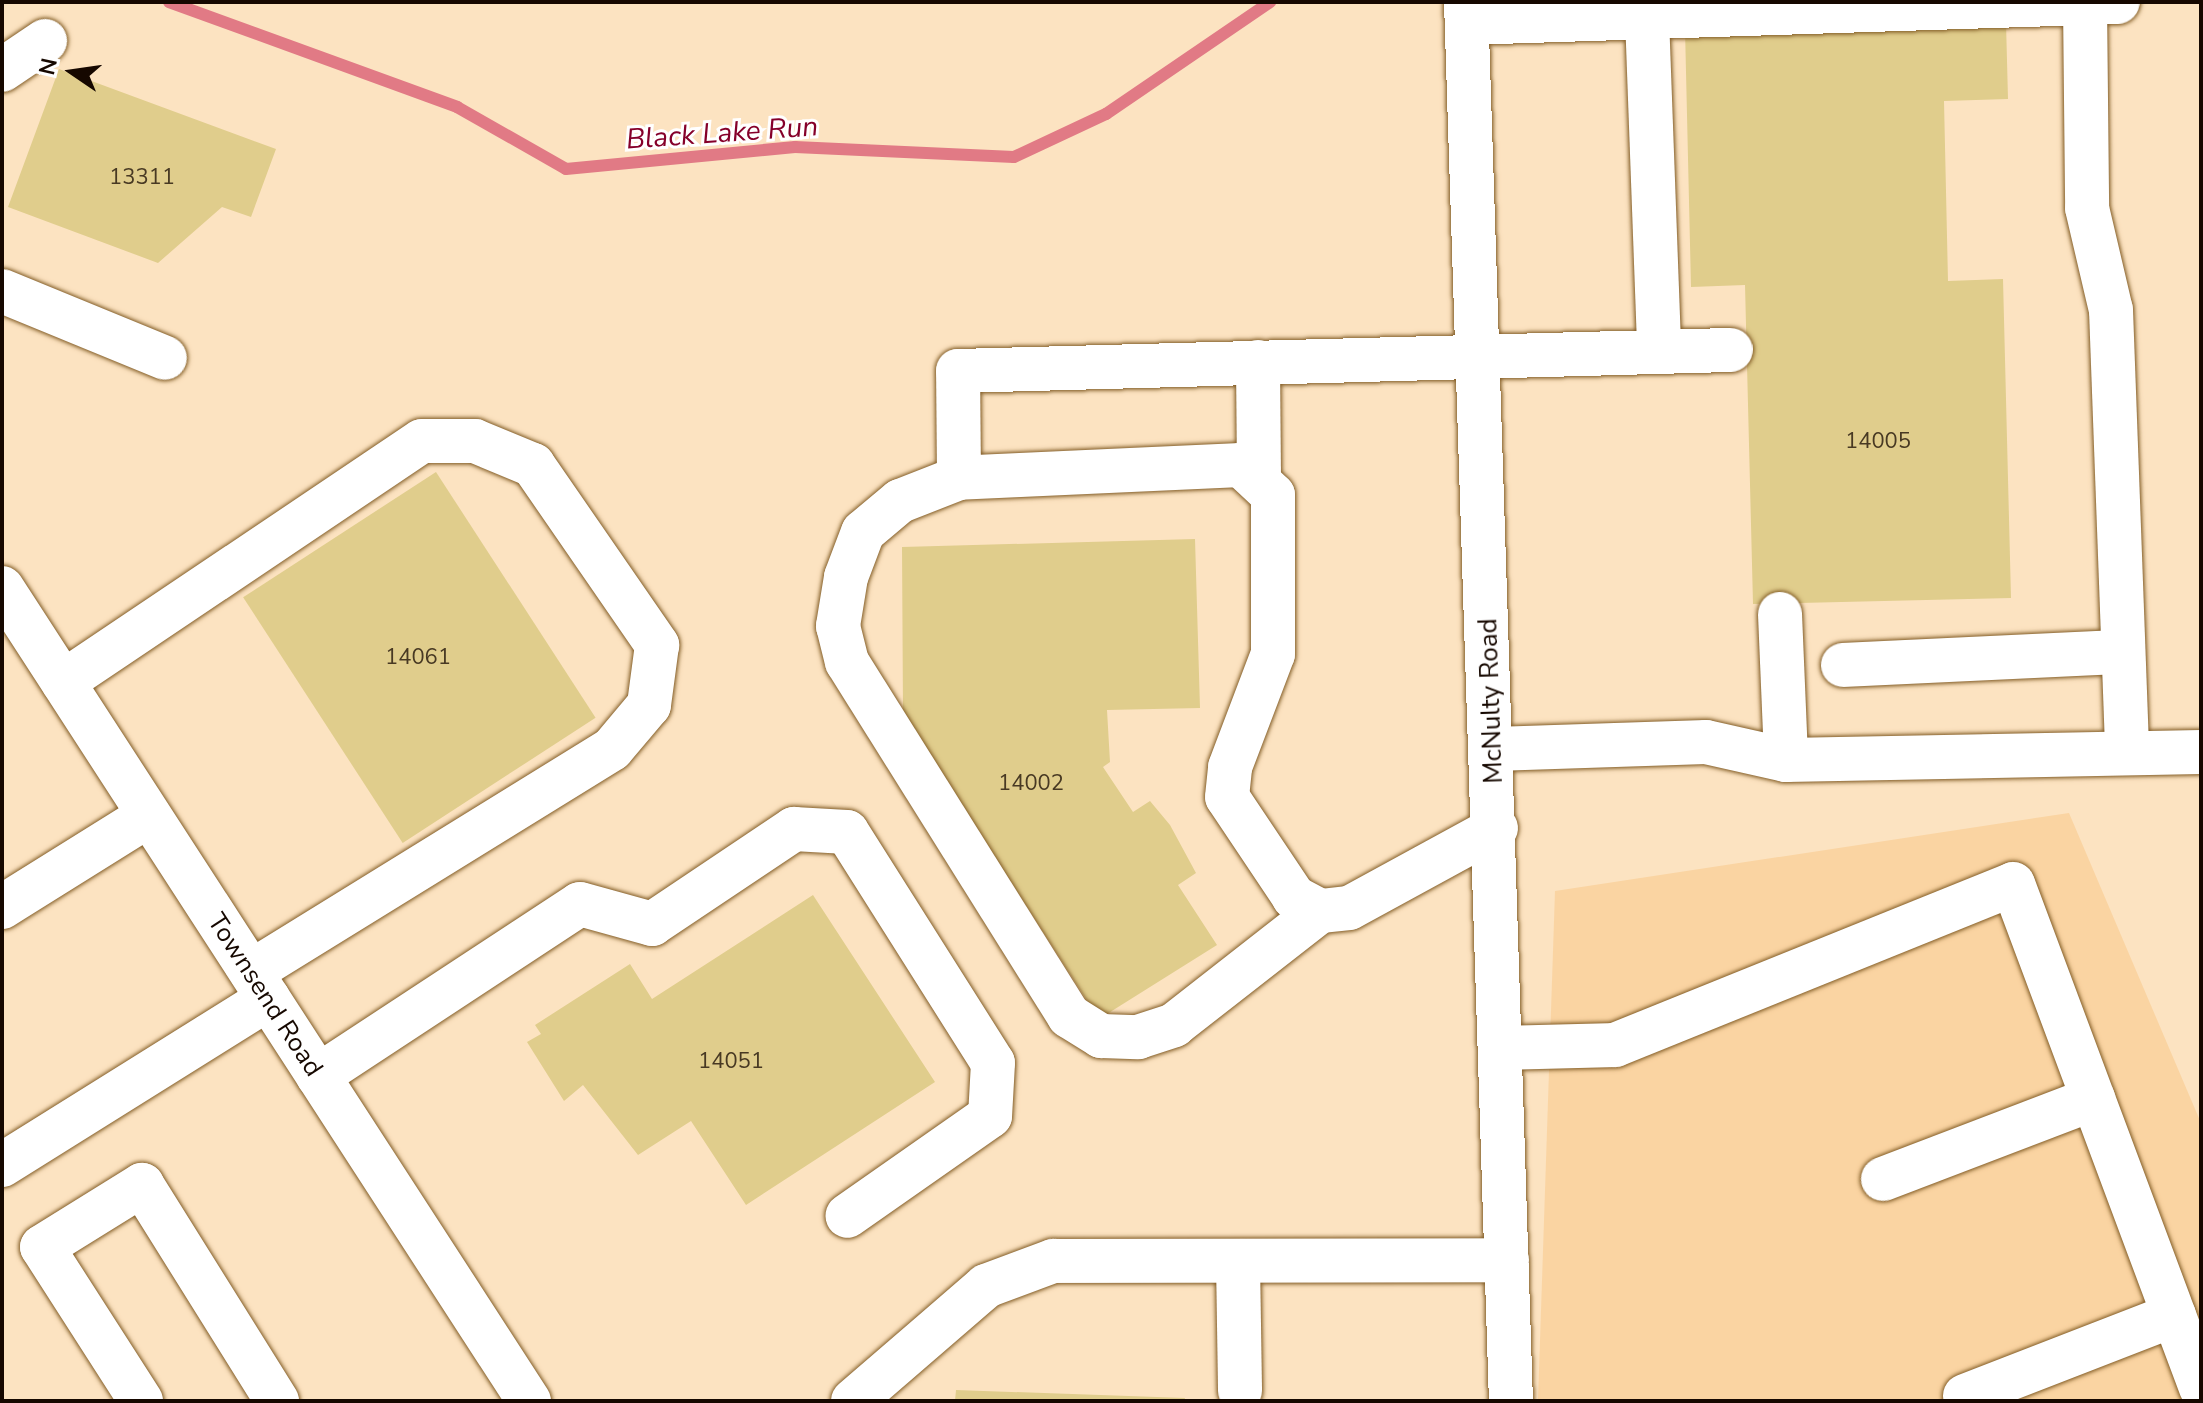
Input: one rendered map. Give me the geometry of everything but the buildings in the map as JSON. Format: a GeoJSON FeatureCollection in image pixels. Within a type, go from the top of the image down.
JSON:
{"type":"FeatureCollection","features":[{"type":"Feature","properties":{"kind":"street"},"geometry":{"type":"LineString","coordinates":[[1467,12],[1647,17],[2118,2]]}},
{"type":"Feature","properties":{"kind":"street"},"geometry":{"type":"LineString","coordinates":[[2085,3],[2087,208],[2111,310],[2127,753]]}},
{"type":"Feature","properties":{"kind":"street","name":"McNulty Road"},"geometry":{"type":"LineString","coordinates":[[1467,12],[1475,354],[1494,749],[1511,1401]]}},
{"type":"Feature","properties":{"kind":"street"},"geometry":{"type":"LineString","coordinates":[[1647,17],[1659,352]]}},
{"type":"Feature","properties":{"kind":"street"},"geometry":{"type":"LineString","coordinates":[[2,70],[45,41]]}},
{"type":"Feature","properties":{"kind":"street"},"geometry":{"type":"LineString","coordinates":[[2,291],[165,358]]}},
{"type":"Feature","properties":{"kind":"street"},"geometry":{"type":"LineString","coordinates":[[959,478],[958,371],[1475,354],[1731,350]]}},
{"type":"Feature","properties":{"kind":"street"},"geometry":{"type":"LineString","coordinates":[[1258,362],[1259,476]]}},
{"type":"Feature","properties":{"kind":"street"},"geometry":{"type":"LineString","coordinates":[[2,1165],[260,986],[612,749],[649,705],[657,645],[533,465],[475,441],[422,441],[63,682]]}},
{"type":"Feature","properties":{"kind":"street"},"geometry":{"type":"LineString","coordinates":[[1320,911],[1294,897],[1227,797],[1230,767],[1273,654],[1273,495],[1259,476],[1241,465],[959,478],[900,501],[863,532],[846,577],[838,626],[847,662],[1069,1016],[1101,1036],[1138,1037],[1174,1025],[1320,911],[1349,908],[1496,828]]}},
{"type":"Feature","properties":{"kind":"street","name":"Townsend Road"},"geometry":{"type":"LineString","coordinates":[[2,588],[529,1401]]}},
{"type":"Feature","properties":{"kind":"street"},"geometry":{"type":"LineString","coordinates":[[1780,614],[1786,760]]}},
{"type":"Feature","properties":{"kind":"street"},"geometry":{"type":"LineString","coordinates":[[1843,665],[2123,652]]}},
{"type":"Feature","properties":{"kind":"street"},"geometry":{"type":"LineString","coordinates":[[1494,749],[1706,742],[1786,760],[2201,752]]}},
{"type":"Feature","properties":{"kind":"street"},"geometry":{"type":"LineString","coordinates":[[2,907],[149,815]]}},
{"type":"Feature","properties":{"kind":"street"},"geometry":{"type":"LineString","coordinates":[[318,1076],[580,904],[652,924],[794,829],[847,832],[993,1063],[990,1116],[847,1216]]}},
{"type":"Feature","properties":{"kind":"street"},"geometry":{"type":"LineString","coordinates":[[1502,1048],[1615,1045],[2013,884],[2201,1388]]}},
{"type":"Feature","properties":{"kind":"street"},"geometry":{"type":"LineString","coordinates":[[1883,1179],[2093,1099]]}},
{"type":"Feature","properties":{"kind":"street"},"geometry":{"type":"LineString","coordinates":[[141,1401],[42,1247],[142,1185],[277,1401]]}},
{"type":"Feature","properties":{"kind":"street"},"geometry":{"type":"LineString","coordinates":[[853,1401],[986,1286],[1053,1261],[1507,1260]]}},
{"type":"Feature","properties":{"kind":"street"},"geometry":{"type":"LineString","coordinates":[[1238,1261],[1240,1391]]}},
{"type":"Feature","properties":{"kind":"street"},"geometry":{"type":"LineString","coordinates":[[1965,1396],[2174,1315]]}},
{"type":"Feature","properties":{"kind":"shaded area"},"geometry":{"type":"Polygon","coordinates":[[[2069,813],[2201,1123],[2201,1401],[1538,1401],[1555,891],[2069,813]]]}},
{"type":"Feature","properties":{"kind":"waterway","name":"Black Lake Run"},"geometry":{"type":"LineString","coordinates":[[169,2],[457,107],[566,169],[795,147],[1014,157],[1106,114],[1270,2]]}}]}
